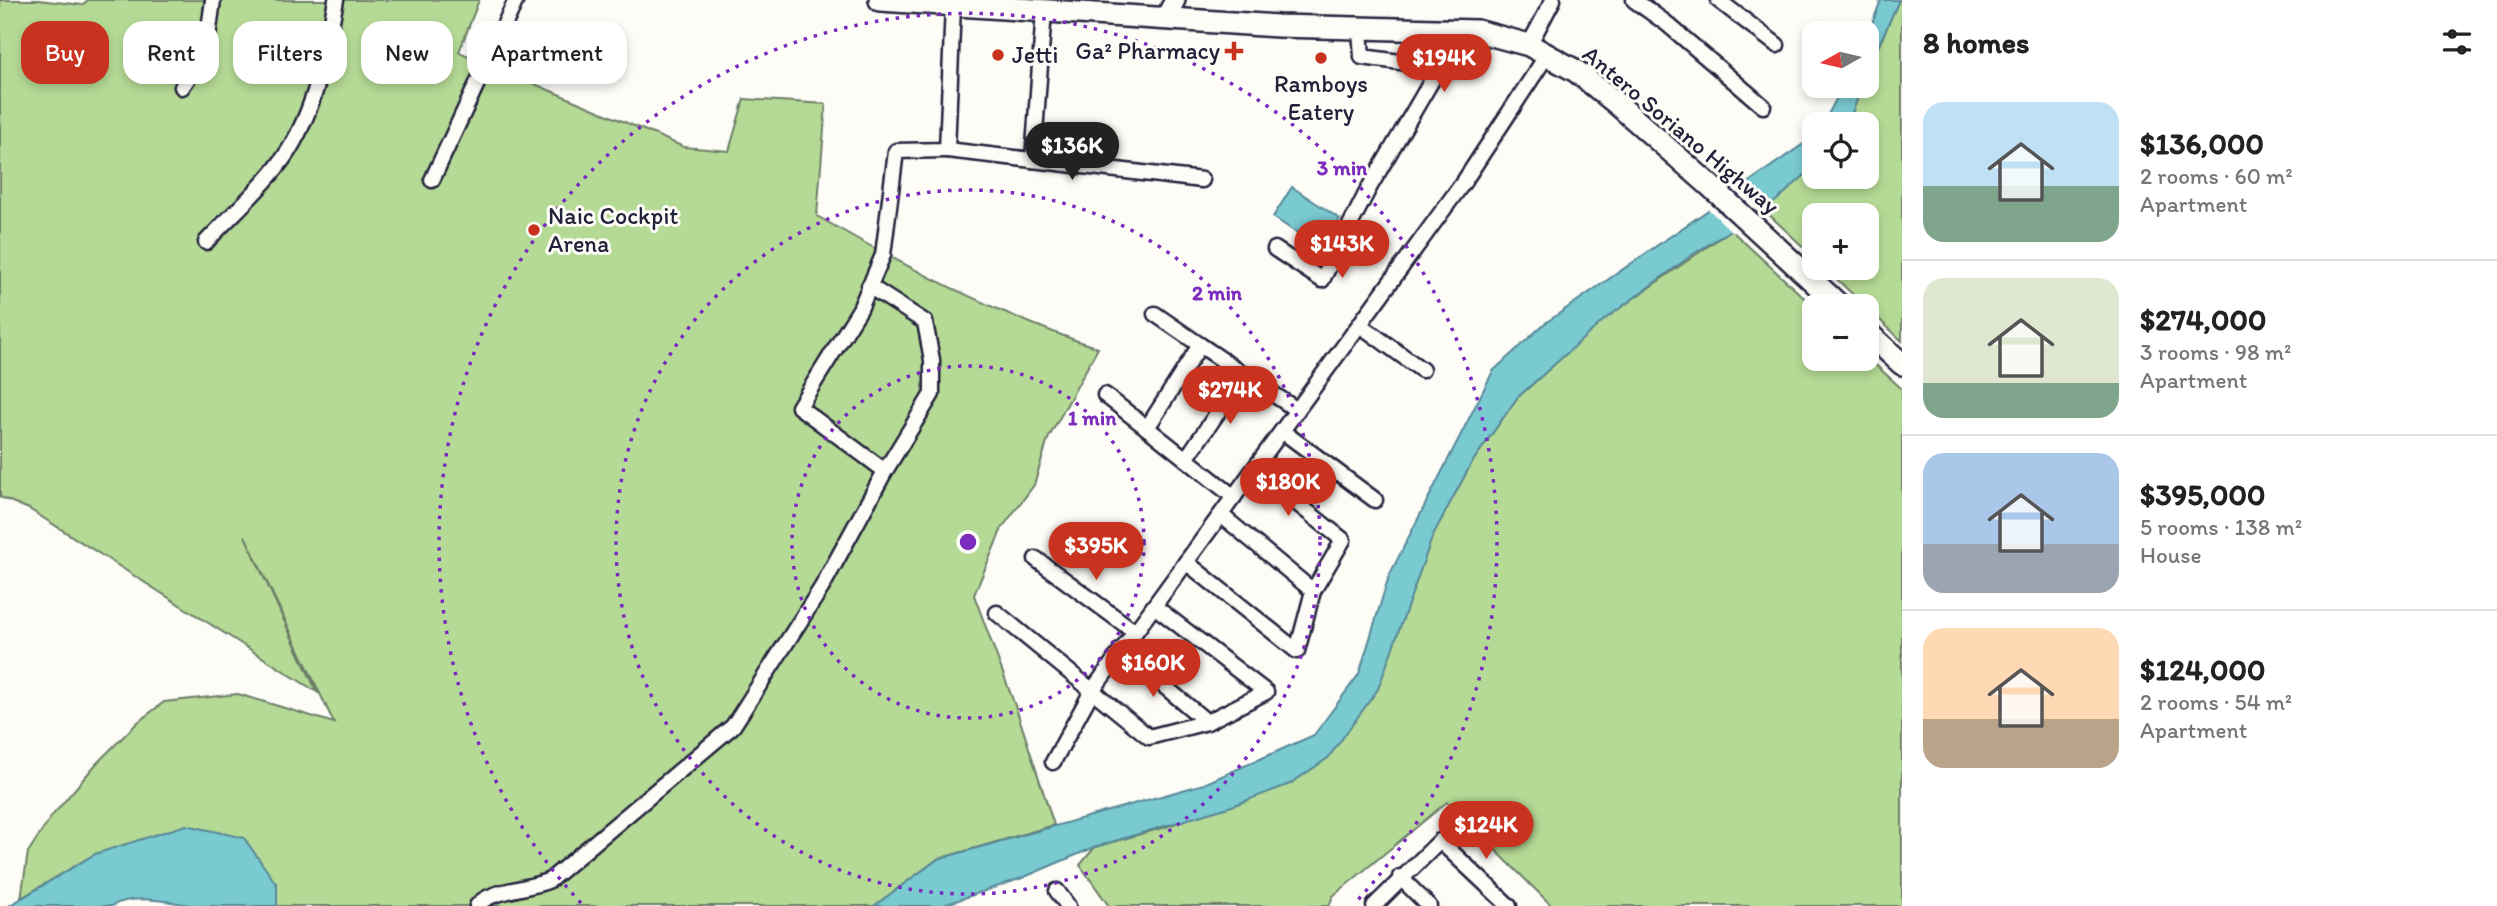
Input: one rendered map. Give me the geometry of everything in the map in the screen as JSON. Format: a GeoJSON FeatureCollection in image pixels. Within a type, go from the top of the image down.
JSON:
{"type":"FeatureCollection","features":[{"type":"Feature","properties":{"kind":"main road","name":"Antero Soriano Highway"},"geometry":{"type":"LineString","coordinates":[[880,0],[953,5],[985,3],[1044,11],[1170,9],[1278,26],[1477,31],[1538,50],[1586,79],[1707,183],[1827,294]]}},
{"type":"Feature","properties":{"kind":"main road"},"geometry":{"type":"LineString","coordinates":[[1879,343],[1902,364]]}},
{"type":"Feature","properties":{"kind":"street"},"geometry":{"type":"LineString","coordinates":[[182,87],[206,51],[213,0]]}},
{"type":"Feature","properties":{"kind":"street"},"geometry":{"type":"LineString","coordinates":[[206,242],[278,166],[297,132],[321,79],[336,0]]}},
{"type":"Feature","properties":{"kind":"street"},"geometry":{"type":"LineString","coordinates":[[432,180],[516,0]]}},
{"type":"Feature","properties":{"kind":"street"},"geometry":{"type":"LineString","coordinates":[[1052,762],[1091,691],[1465,180],[1538,50],[1553,0]]}},
{"type":"Feature","properties":{"kind":"street"},"geometry":{"type":"LineString","coordinates":[[1634,0],[1763,106]]}},
{"type":"Feature","properties":{"kind":"street"},"geometry":{"type":"LineString","coordinates":[[1718,0],[1777,44]]}},
{"type":"Feature","properties":{"kind":"street"},"geometry":{"type":"LineString","coordinates":[[947,150],[953,5]]}},
{"type":"Feature","properties":{"kind":"street"},"geometry":{"type":"LineString","coordinates":[[1033,160],[1044,11]]}},
{"type":"Feature","properties":{"kind":"street"},"geometry":{"type":"LineString","coordinates":[[1275,249],[1322,280],[1368,188],[1432,80],[1423,65],[1363,57],[1360,30]]}},
{"type":"Feature","properties":{"kind":"street"},"geometry":{"type":"LineString","coordinates":[[885,471],[799,407],[860,309],[884,255],[896,151],[947,150],[1202,180]]}},
{"type":"Feature","properties":{"kind":"street"},"geometry":{"type":"LineString","coordinates":[[478,906],[482,899],[491,895],[532,888],[550,880],[733,726],[822,587],[885,471],[932,394],[932,360],[925,322],[869,286]]}},
{"type":"Feature","properties":{"kind":"street"},"geometry":{"type":"LineString","coordinates":[[1156,314],[1297,410]]}},
{"type":"Feature","properties":{"kind":"street"},"geometry":{"type":"LineString","coordinates":[[1360,325],[1422,370]]}},
{"type":"Feature","properties":{"kind":"street"},"geometry":{"type":"LineString","coordinates":[[1147,428],[1200,345]]}},
{"type":"Feature","properties":{"kind":"street"},"geometry":{"type":"LineString","coordinates":[[1186,459],[1244,374]]}},
{"type":"Feature","properties":{"kind":"street"},"geometry":{"type":"LineString","coordinates":[[1105,395],[1234,497]]}},
{"type":"Feature","properties":{"kind":"street"},"geometry":{"type":"LineString","coordinates":[[1282,431],[1375,500]]}},
{"type":"Feature","properties":{"kind":"street"},"geometry":{"type":"LineString","coordinates":[[1186,562],[1297,651],[1312,591],[1343,540],[1254,469]]}},
{"type":"Feature","properties":{"kind":"street"},"geometry":{"type":"LineString","coordinates":[[1221,514],[1312,591]]}},
{"type":"Feature","properties":{"kind":"street"},"geometry":{"type":"LineString","coordinates":[[1036,559],[1135,632]]}},
{"type":"Feature","properties":{"kind":"street"},"geometry":{"type":"LineString","coordinates":[[997,613],[1149,737],[1207,722],[1266,692],[1154,606]]}},
{"type":"Feature","properties":{"kind":"street"},"geometry":{"type":"LineString","coordinates":[[1121,650],[1207,722]]}},
{"type":"Feature","properties":{"kind":"street"},"geometry":{"type":"LineString","coordinates":[[1374,906],[1440,841],[1509,906]]}},
{"type":"Feature","properties":{"kind":"street"},"geometry":{"type":"LineString","coordinates":[[1401,877],[1429,906]]}},
{"type":"Feature","properties":{"kind":"street"},"geometry":{"type":"LineString","coordinates":[[1057,891],[1068,906]]}},
{"type":"Feature","properties":{"kind":"green space"},"geometry":{"type":"Polygon","coordinates":[[[0,0],[38,0],[82,5],[88,0],[479,0],[471,21],[467,21],[467,31],[459,52],[467,55],[467,84],[535,84],[684,147],[729,151],[744,99],[826,104],[817,216],[954,289],[1025,321],[1098,348],[1048,439],[1034,485],[1002,528],[974,595],[1017,711],[1054,825],[938,859],[874,906],[277,906],[277,887],[95,854],[21,898],[28,852],[51,817],[96,764],[138,722],[164,702],[238,694],[334,723],[245,536],[317,692],[29,509],[0,497],[0,0]]]}},
{"type":"Feature","properties":{"kind":"green space"},"geometry":{"type":"Polygon","coordinates":[[[1899,0],[1902,0],[1902,341],[1879,319],[1879,294],[1852,294],[1838,280],[1879,280],[1879,203],[1802,203],[1802,246],[1764,210],[1802,177],[1802,189],[1879,189],[1879,112],[1852,112],[1858,98],[1880,98],[1880,43],[1899,0]]]}},
{"type":"Feature","properties":{"kind":"green space"},"geometry":{"type":"Polygon","coordinates":[[[1731,230],[1802,296],[1802,371],[1879,371],[1879,368],[1902,389],[1902,906],[1552,906],[1447,802],[1333,896],[1329,906],[1109,906],[1080,865],[1095,847],[1169,826],[1328,758],[1413,589],[1433,534],[1471,464],[1517,398],[1603,320],[1731,230]]]}},
{"type":"Feature","properties":{"kind":"water"},"geometry":{"type":"Polygon","coordinates":[[[1881,0],[1899,0],[1880,43],[1880,21],[1873,21],[1881,0]]]}},
{"type":"Feature","properties":{"kind":"water"},"geometry":{"type":"Polygon","coordinates":[[[1837,98],[1858,98],[1852,112],[1829,112],[1837,98]]]}},
{"type":"Feature","properties":{"kind":"water"},"geometry":{"type":"Polygon","coordinates":[[[1802,145],[1802,178],[1776,201],[1692,255],[1604,320],[1517,398],[1471,464],[1433,535],[1378,689],[1328,758],[1290,784],[1232,806],[1095,847],[1022,878],[941,906],[874,906],[938,859],[1204,784],[1314,735],[1359,674],[1389,576],[1493,371],[1544,324],[1802,145]]]}},
{"type":"Feature","properties":{"kind":"water"},"geometry":{"type":"Polygon","coordinates":[[[1292,187],[1340,219],[1321,249],[1273,217],[1292,187]]]}},
{"type":"Feature","properties":{"kind":"water"},"geometry":{"type":"Polygon","coordinates":[[[186,825],[244,838],[277,885],[277,906],[199,906],[143,899],[112,906],[9,906],[95,854],[186,825]]]}},
{"type":"Feature","properties":{"kind":"pier"},"geometry":{"type":"Polygon","coordinates":[[[1736,185],[1766,212],[1733,233],[1705,206],[1736,185]]]}},
{"type":"Feature","properties":{"kind":"place","name":"Ga² Pharmacy"},"geometry":{"type":"Point","coordinates":[1234,51]}},
{"type":"Feature","properties":{"kind":"place","name":"Jetti"},"geometry":{"type":"Point","coordinates":[998,55]}},
{"type":"Feature","properties":{"kind":"place","name":"Ramboys Eatery"},"geometry":{"type":"Point","coordinates":[1321,58]}},
{"type":"Feature","properties":{"kind":"place","name":"Naic Cockpit Arena"},"geometry":{"type":"Point","coordinates":[534,230]}}]}
